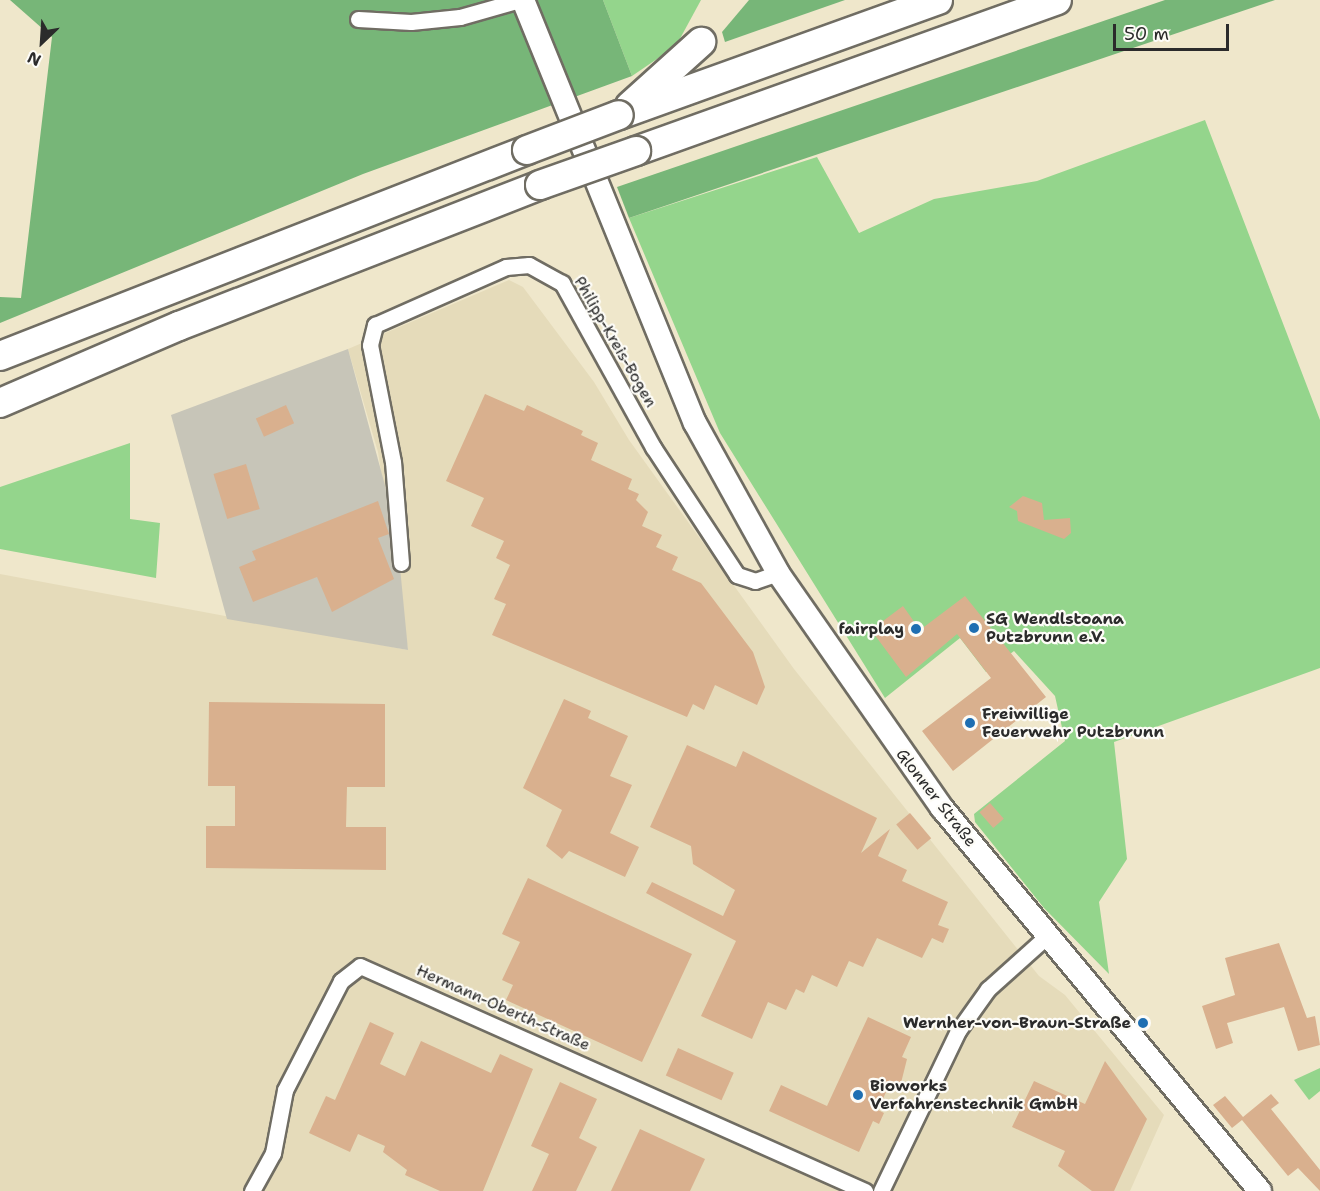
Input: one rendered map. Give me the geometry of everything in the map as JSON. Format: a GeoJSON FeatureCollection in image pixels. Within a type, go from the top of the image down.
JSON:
{"type":"FeatureCollection","features":[{"type":"Feature","properties":{"kind":"highway"},"geometry":{"type":"LineString","coordinates":[[0,356],[619,115],[938,0]]}},
{"type":"Feature","properties":{"kind":"highway"},"geometry":{"type":"LineString","coordinates":[[0,403],[179,326],[540,185],[1057,0]]}},
{"type":"Feature","properties":{"kind":"highway"},"geometry":{"type":"LineString","coordinates":[[619,115],[701,42]]}},
{"type":"Feature","properties":{"kind":"street"},"geometry":{"type":"LineString","coordinates":[[358,19],[411,22],[460,17],[522,0]]}},
{"type":"Feature","properties":{"kind":"street","name":"Glonner Straße"},"geometry":{"type":"LineString","coordinates":[[522,0],[670,365],[723,481],[778,573],[878,722],[1046,937],[1260,1191]]}},
{"type":"Feature","properties":{"kind":"street","name":"Philipp-Kreis-Bogen"},"geometry":{"type":"LineString","coordinates":[[401,563],[393,462],[370,345],[375,326],[507,267],[529,265],[562,283],[653,447],[737,575],[755,581],[778,573]]}},
{"type":"Feature","properties":{"kind":"street"},"geometry":{"type":"LineString","coordinates":[[881,1191],[958,1031],[988,989],[1046,937]]}},
{"type":"Feature","properties":{"kind":"street","name":"Hermann-Oberth-Straße"},"geometry":{"type":"LineString","coordinates":[[252,1191],[273,1153],[285,1090],[341,981],[360,966],[865,1191]]}},
{"type":"Feature","properties":{"kind":"shaded area"},"geometry":{"type":"Polygon","coordinates":[[[509,280],[523,287],[594,382],[629,440],[794,669],[1039,976],[1065,995],[1164,1115],[1130,1191],[0,1191],[0,574],[408,650],[378,452],[348,349],[509,280]]]}},
{"type":"Feature","properties":{"kind":"shaded area"},"geometry":{"type":"Polygon","coordinates":[[[348,349],[396,526],[408,650],[227,619],[171,415],[348,349]]]}},
{"type":"Feature","properties":{"kind":"green space"},"geometry":{"type":"Polygon","coordinates":[[[10,0],[603,0],[632,76],[363,174],[0,323],[0,297],[21,298],[52,37],[10,0]]]}},
{"type":"Feature","properties":{"kind":"green space"},"geometry":{"type":"Polygon","coordinates":[[[603,0],[701,0],[676,46],[632,76],[603,0]]]}},
{"type":"Feature","properties":{"kind":"green space"},"geometry":{"type":"Polygon","coordinates":[[[749,0],[845,0],[725,42],[722,32],[749,0]]]}},
{"type":"Feature","properties":{"kind":"green space"},"geometry":{"type":"Polygon","coordinates":[[[1165,0],[1275,0],[629,218],[617,187],[1165,0]]]}},
{"type":"Feature","properties":{"kind":"green space"},"geometry":{"type":"Polygon","coordinates":[[[1205,120],[1320,420],[1320,668],[1114,742],[1127,859],[1099,902],[1109,974],[1044,908],[975,822],[974,814],[1065,741],[1055,696],[1014,651],[986,672],[960,638],[885,698],[720,433],[629,218],[817,157],[859,233],[934,199],[1037,181],[1205,120]]]}},
{"type":"Feature","properties":{"kind":"green space"},"geometry":{"type":"Polygon","coordinates":[[[130,443],[130,519],[160,523],[156,578],[0,549],[0,487],[130,443]]]}},
{"type":"Feature","properties":{"kind":"green space"},"geometry":{"type":"Polygon","coordinates":[[[1320,1068],[1320,1091],[1309,1100],[1294,1080],[1320,1068]]]}},
{"type":"Feature","properties":{"kind":"building"},"geometry":{"type":"Polygon","coordinates":[[[485,394],[524,411],[527,405],[583,431],[581,435],[598,443],[591,460],[632,479],[628,489],[639,494],[636,500],[648,512],[642,526],[662,535],[656,547],[678,557],[672,570],[701,583],[753,652],[765,687],[757,705],[715,685],[704,710],[693,704],[687,717],[492,635],[506,604],[494,599],[510,565],[496,558],[504,541],[471,526],[484,498],[446,481],[485,394]]]}},
{"type":"Feature","properties":{"kind":"building"},"geometry":{"type":"Polygon","coordinates":[[[286,405],[294,423],[264,437],[256,418],[286,405]]]}},
{"type":"Feature","properties":{"kind":"building"},"geometry":{"type":"Polygon","coordinates":[[[246,464],[260,509],[227,519],[213,474],[246,464]]]}},
{"type":"Feature","properties":{"kind":"building"},"geometry":{"type":"Polygon","coordinates":[[[1023,496],[1042,503],[1044,520],[1070,518],[1071,533],[1064,539],[1018,521],[1017,511],[1009,507],[1023,496]]]}},
{"type":"Feature","properties":{"kind":"building"},"geometry":{"type":"Polygon","coordinates":[[[378,501],[389,534],[378,538],[394,579],[332,612],[317,577],[253,602],[239,567],[256,560],[252,551],[378,501]]]}},
{"type":"Feature","properties":{"kind":"building"},"geometry":{"type":"Polygon","coordinates":[[[965,596],[1046,697],[953,771],[922,731],[991,678],[957,634],[906,677],[871,630],[903,606],[920,630],[965,596]]]}},
{"type":"Feature","properties":{"kind":"building"},"geometry":{"type":"Polygon","coordinates":[[[564,699],[591,711],[588,718],[628,736],[610,776],[632,785],[610,833],[639,847],[625,877],[569,851],[562,859],[546,846],[562,810],[523,788],[564,699]]]}},
{"type":"Feature","properties":{"kind":"building"},"geometry":{"type":"Polygon","coordinates":[[[209,702],[385,704],[385,787],[347,787],[346,827],[386,827],[386,870],[206,868],[206,826],[235,826],[235,786],[208,786],[209,702]]]}},
{"type":"Feature","properties":{"kind":"building"},"geometry":{"type":"Polygon","coordinates":[[[687,745],[736,767],[743,751],[877,818],[861,853],[890,829],[878,856],[907,870],[902,881],[948,902],[938,925],[949,929],[943,943],[932,938],[922,958],[877,938],[863,967],[849,961],[837,987],[812,975],[804,993],[796,989],[786,1010],[768,1002],[752,1039],[701,1016],[736,941],[646,893],[652,882],[723,916],[735,890],[693,864],[691,846],[650,827],[687,745]]]}},
{"type":"Feature","properties":{"kind":"building"},"geometry":{"type":"Polygon","coordinates":[[[990,803],[1004,819],[993,828],[979,812],[990,803]]]}},
{"type":"Feature","properties":{"kind":"building"},"geometry":{"type":"Polygon","coordinates":[[[910,813],[931,838],[917,850],[896,825],[910,813]]]}},
{"type":"Feature","properties":{"kind":"building"},"geometry":{"type":"Polygon","coordinates":[[[528,878],[692,954],[642,1062],[506,1000],[513,985],[502,980],[520,942],[502,934],[528,878]]]}},
{"type":"Feature","properties":{"kind":"building"},"geometry":{"type":"Polygon","coordinates":[[[1279,943],[1307,1018],[1315,1016],[1320,1045],[1298,1051],[1284,1007],[1227,1023],[1233,1043],[1216,1049],[1202,1006],[1235,995],[1225,958],[1279,943]]]}},
{"type":"Feature","properties":{"kind":"building","name":"Bioworks Verfahrenstechnik GmbH"},"geometry":{"type":"Polygon","coordinates":[[[868,1017],[911,1037],[902,1057],[907,1059],[901,1083],[890,1083],[878,1110],[884,1113],[879,1124],[873,1121],[859,1152],[769,1111],[781,1085],[827,1106],[868,1017]]]}},
{"type":"Feature","properties":{"kind":"building"},"geometry":{"type":"Polygon","coordinates":[[[370,1022],[394,1033],[380,1064],[405,1076],[421,1041],[491,1073],[500,1054],[533,1069],[483,1191],[440,1191],[405,1175],[407,1170],[383,1152],[385,1146],[358,1134],[350,1152],[309,1133],[326,1096],[335,1100],[370,1022]]]}},
{"type":"Feature","properties":{"kind":"building"},"geometry":{"type":"Polygon","coordinates":[[[678,1048],[734,1073],[722,1100],[666,1075],[678,1048]]]}},
{"type":"Feature","properties":{"kind":"building"},"geometry":{"type":"Polygon","coordinates":[[[1105,1061],[1147,1119],[1114,1191],[1092,1191],[1058,1166],[1065,1151],[1012,1127],[1034,1081],[1085,1104],[1105,1061]]]}},
{"type":"Feature","properties":{"kind":"building"},"geometry":{"type":"Polygon","coordinates":[[[560,1082],[597,1099],[579,1138],[597,1147],[576,1191],[532,1191],[549,1154],[531,1146],[560,1082]]]}},
{"type":"Feature","properties":{"kind":"building"},"geometry":{"type":"Polygon","coordinates":[[[1271,1094],[1279,1103],[1271,1109],[1320,1170],[1320,1191],[1298,1168],[1288,1176],[1242,1120],[1232,1128],[1213,1105],[1225,1096],[1243,1117],[1271,1094]]]}},
{"type":"Feature","properties":{"kind":"building"},"geometry":{"type":"Polygon","coordinates":[[[640,1129],[705,1159],[690,1191],[611,1191],[640,1129]]]}},
{"type":"Feature","properties":{"kind":"place","name":"SG Wendlstoana Putzbrunn e.V."},"geometry":{"type":"Point","coordinates":[974,628]}},
{"type":"Feature","properties":{"kind":"place","name":"fairplay"},"geometry":{"type":"Point","coordinates":[916,629]}},
{"type":"Feature","properties":{"kind":"place","name":"Freiwillige Feuerwehr Putzbrunn"},"geometry":{"type":"Point","coordinates":[970,723]}},
{"type":"Feature","properties":{"kind":"place","name":"Wernher-von-Braun-Straße"},"geometry":{"type":"Point","coordinates":[1143,1023]}},
{"type":"Feature","properties":{"kind":"place","name":"Bioworks Verfahrenstechnik GmbH"},"geometry":{"type":"Point","coordinates":[858,1095]}}]}
